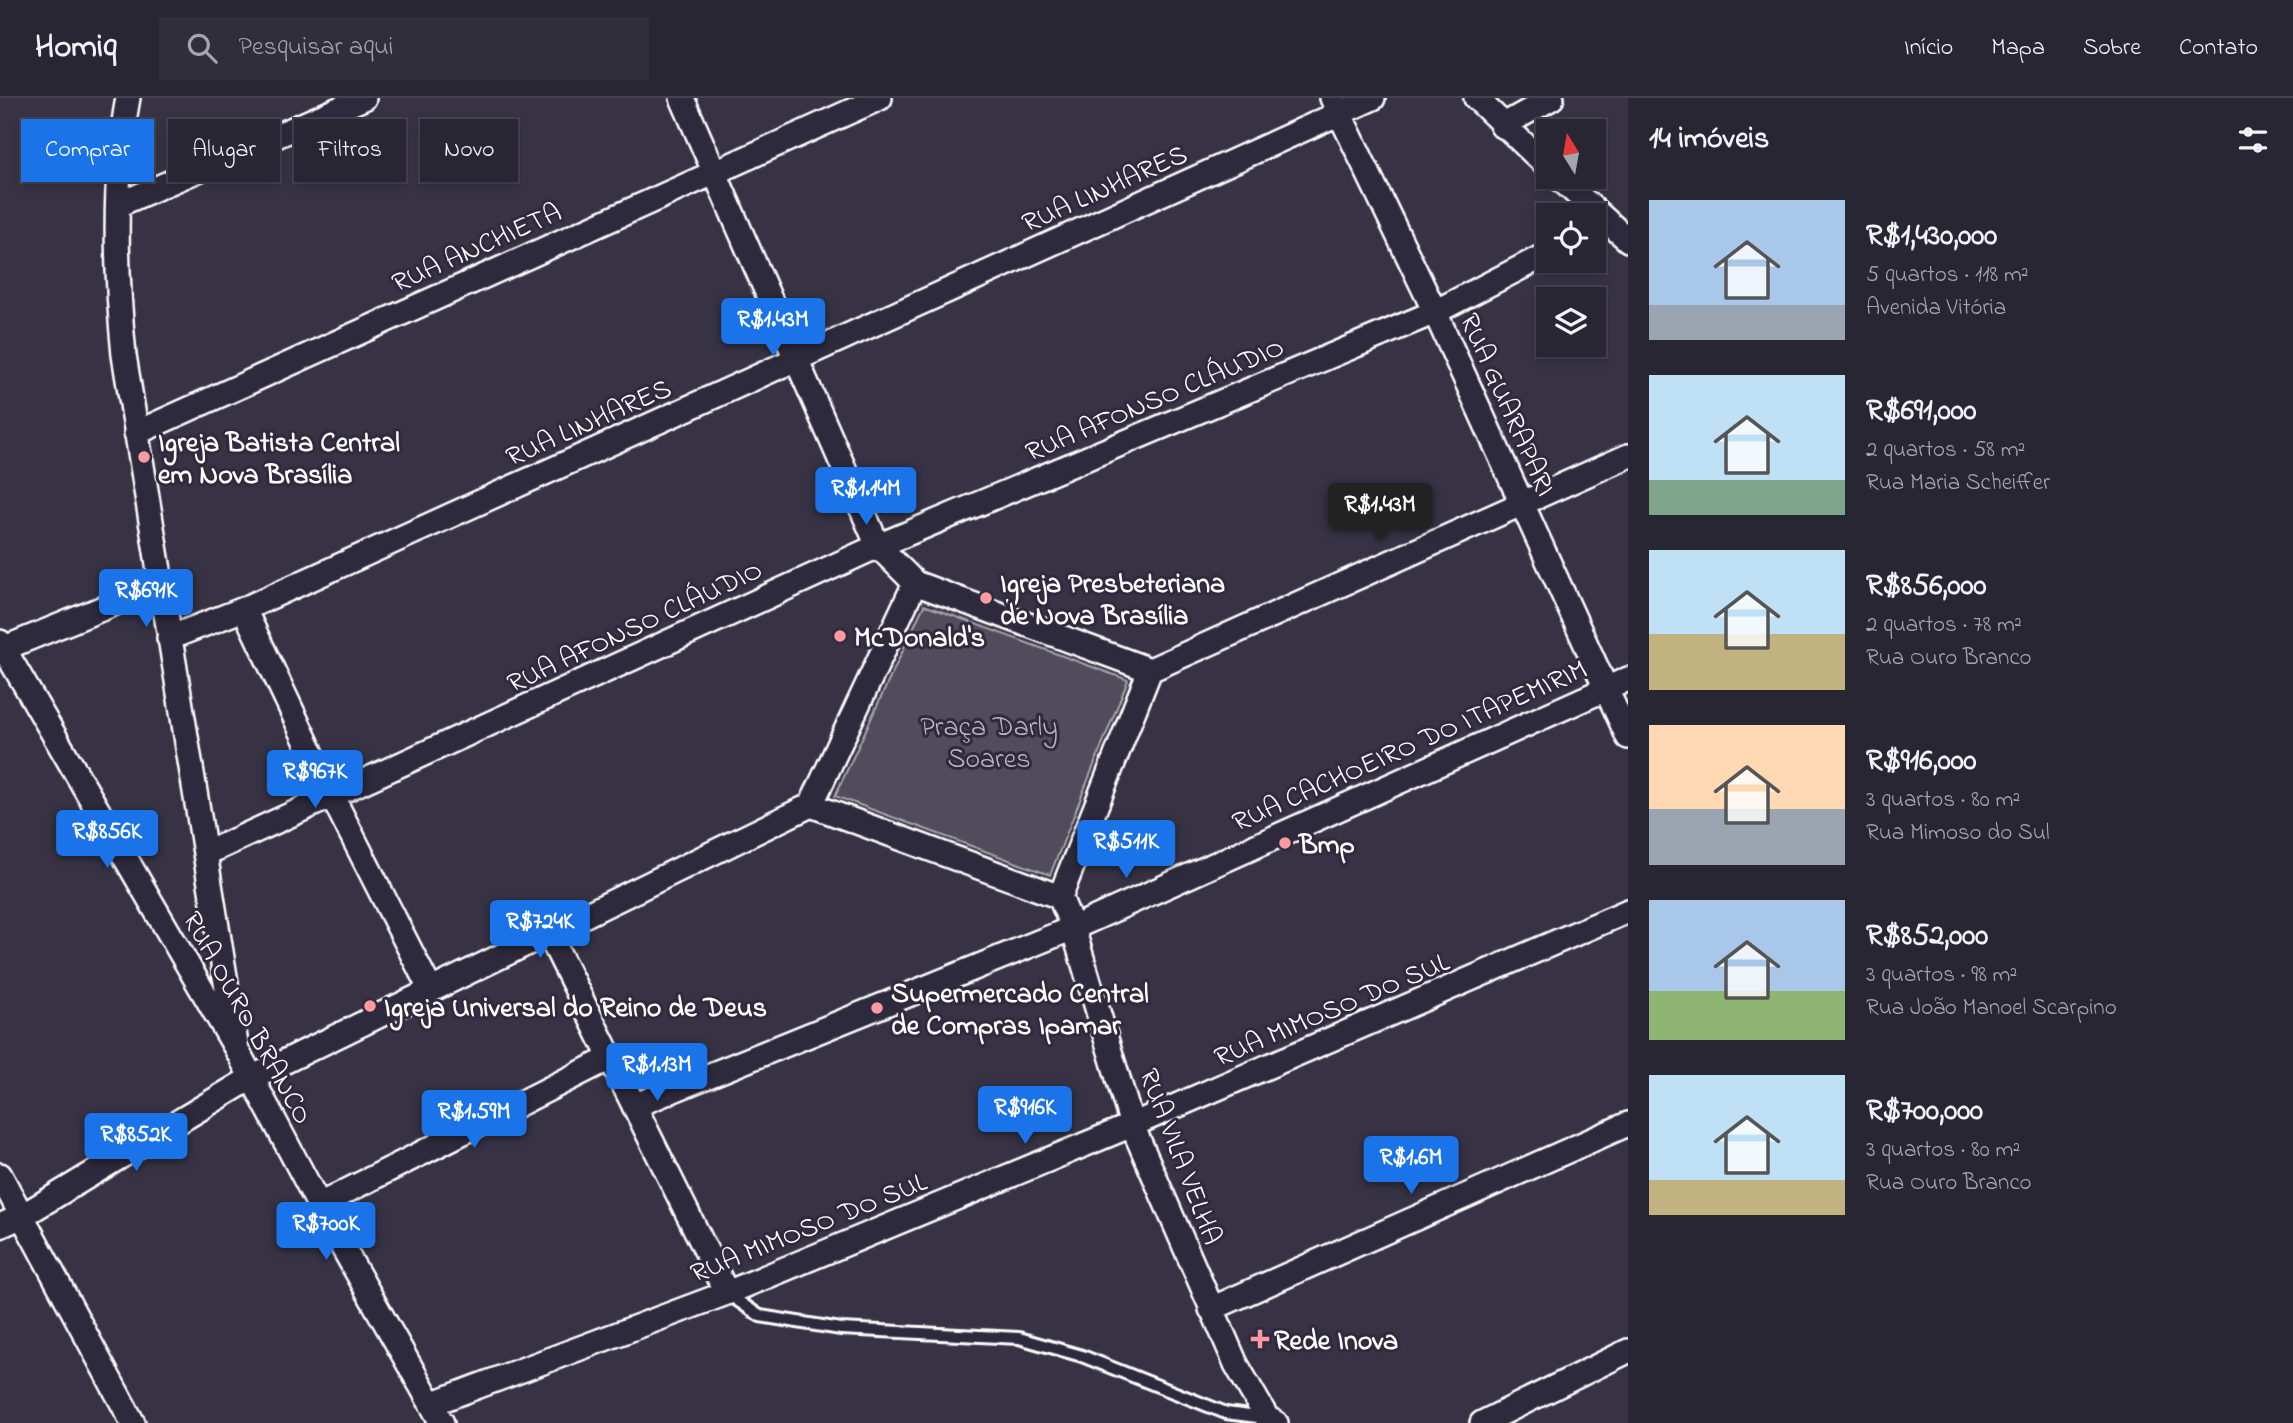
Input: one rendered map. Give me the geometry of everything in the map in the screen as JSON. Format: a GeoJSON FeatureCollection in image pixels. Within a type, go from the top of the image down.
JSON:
{"type":"FeatureCollection","features":[{"type":"Feature","properties":{"kind":"street"},"geometry":{"type":"LineString","coordinates":[[120,204],[364,98]]}},
{"type":"Feature","properties":{"kind":"street"},"geometry":{"type":"LineString","coordinates":[[682,98],[716,170],[878,546],[915,583],[1150,670]]}},
{"type":"Feature","properties":{"kind":"street","name":"RUA ANCHIETA"},"geometry":{"type":"LineString","coordinates":[[136,433],[880,98]]}},
{"type":"Feature","properties":{"kind":"street","name":"RUA LINHARES"},"geometry":{"type":"LineString","coordinates":[[170,638],[244,609],[797,359],[1336,106],[1373,98]]}},
{"type":"Feature","properties":{"kind":"street"},"geometry":{"type":"LineString","coordinates":[[1476,98],[1536,156]]}},
{"type":"Feature","properties":{"kind":"street"},"geometry":{"type":"LineString","coordinates":[[1502,125],[1552,98]]}},
{"type":"Feature","properties":{"kind":"street"},"geometry":{"type":"LineString","coordinates":[[125,99],[116,273],[124,355],[159,584],[207,853],[237,1050]]}},
{"type":"Feature","properties":{"kind":"street","name":"RUA GUARAPARI"},"geometry":{"type":"LineString","coordinates":[[1336,106],[1435,312],[1628,737]]}},
{"type":"Feature","properties":{"kind":"street"},"geometry":{"type":"LineString","coordinates":[[1569,189],[1581,203]]}},
{"type":"Feature","properties":{"kind":"street"},"geometry":{"type":"LineString","coordinates":[[1606,229],[1628,240]]}},
{"type":"Feature","properties":{"kind":"street","name":"RUA AFONSO CLÁUDIO"},"geometry":{"type":"LineString","coordinates":[[207,853],[878,546],[1435,312],[1536,260]]}},
{"type":"Feature","properties":{"kind":"street"},"geometry":{"type":"LineString","coordinates":[[811,806],[1060,897],[1150,670],[1628,456]]}},
{"type":"Feature","properties":{"kind":"street"},"geometry":{"type":"LineString","coordinates":[[0,1226],[22,1216],[251,1078],[811,806],[915,583]]}},
{"type":"Feature","properties":{"kind":"street"},"geometry":{"type":"LineString","coordinates":[[1,647],[159,584]]}},
{"type":"Feature","properties":{"kind":"street"},"geometry":{"type":"LineString","coordinates":[[244,609],[332,796],[430,989]]}},
{"type":"Feature","properties":{"kind":"street","name":"RUA OURO BRANCO"},"geometry":{"type":"LineString","coordinates":[[1,647],[237,1050],[319,1205],[437,1414]]}},
{"type":"Feature","properties":{"kind":"street","name":"RUA CACHOEIRO DO ITAPEMIRIM"},"geometry":{"type":"LineString","coordinates":[[634,1106],[1073,928],[1628,679]]}},
{"type":"Feature","properties":{"kind":"street","name":"RUA VILA VELHA"},"geometry":{"type":"LineString","coordinates":[[1060,897],[1073,928],[1132,1125],[1236,1364],[1272,1421]]}},
{"type":"Feature","properties":{"kind":"street","name":"RUA MIMOSO DO SUL"},"geometry":{"type":"LineString","coordinates":[[437,1414],[1132,1125],[1628,911]]}},
{"type":"Feature","properties":{"kind":"street"},"geometry":{"type":"LineString","coordinates":[[548,932],[727,1293]]}},
{"type":"Feature","properties":{"kind":"street"},"geometry":{"type":"LineString","coordinates":[[319,1205],[610,1058]]}},
{"type":"Feature","properties":{"kind":"street"},"geometry":{"type":"LineString","coordinates":[[1212,1309],[1628,1124]]}},
{"type":"Feature","properties":{"kind":"street"},"geometry":{"type":"LineString","coordinates":[[0,1175],[134,1423]]}},
{"type":"Feature","properties":{"kind":"street"},"geometry":{"type":"LineString","coordinates":[[1482,1423],[1628,1351]]}},
{"type":"Feature","properties":{"kind":"lane"},"geometry":{"type":"LineString","coordinates":[[727,1293],[760,1315],[841,1329],[1019,1338],[1082,1356],[1226,1413],[1272,1421]]}},
{"type":"Feature","properties":{"kind":"green space","name":"Praça Darly Soares"},"geometry":{"type":"Polygon","coordinates":[[[924,605],[1128,680],[1050,875],[835,796],[924,605]]]}},
{"type":"Feature","properties":{"kind":"place","name":"Igreja Batista Central em Nova Brasília"},"geometry":{"type":"Point","coordinates":[144,457]}},
{"type":"Feature","properties":{"kind":"place","name":"Igreja Presbeteriana de Nova Brasília"},"geometry":{"type":"Point","coordinates":[986,598]}},
{"type":"Feature","properties":{"kind":"place","name":"McDonald's"},"geometry":{"type":"Point","coordinates":[840,636]}},
{"type":"Feature","properties":{"kind":"place","name":"Bmp"},"geometry":{"type":"Point","coordinates":[1285,843]}},
{"type":"Feature","properties":{"kind":"place","name":"Igreja Universal do Reino de Deus"},"geometry":{"type":"Point","coordinates":[370,1006]}},
{"type":"Feature","properties":{"kind":"place","name":"Supermercado Central de Compras Ipamar"},"geometry":{"type":"Point","coordinates":[877,1008]}},
{"type":"Feature","properties":{"kind":"place","name":"Rede Inova"},"geometry":{"type":"Point","coordinates":[1260,1339]}}]}
